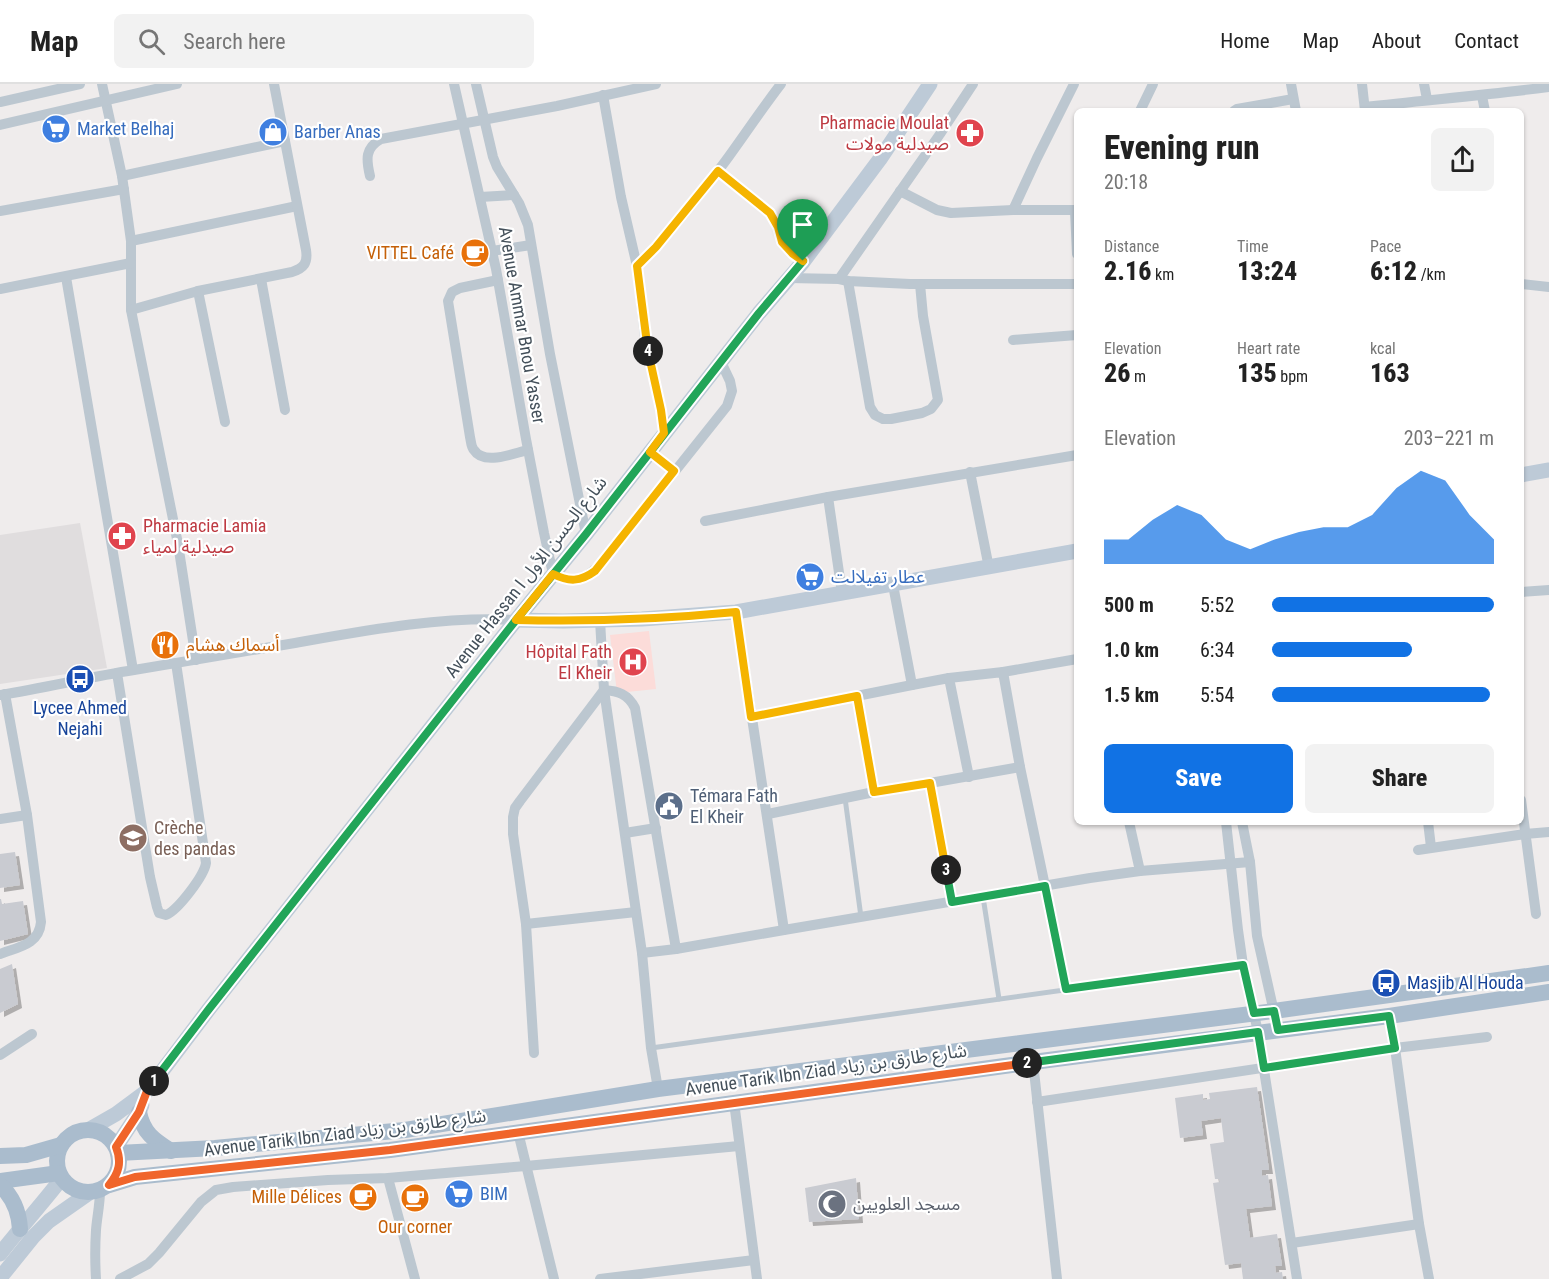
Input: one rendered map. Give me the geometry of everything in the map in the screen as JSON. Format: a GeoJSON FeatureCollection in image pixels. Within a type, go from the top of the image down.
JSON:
{"type":"FeatureCollection","features":[{"type":"Feature","properties":{"kind":"main road","name":"Avenue Hassan I شارع الحسن الأول"},"geometry":{"type":"LineString","coordinates":[[99,1190],[115,1178],[119,1170],[120,1160],[117,1150],[139,1112],[147,1091],[516,620],[759,313],[803,261],[880,159],[930,84]]}},
{"type":"Feature","properties":{"kind":"main road"},"geometry":{"type":"LineString","coordinates":[[1524,474],[1549,470]]}},
{"type":"Feature","properties":{"kind":"main road"},"geometry":{"type":"LineString","coordinates":[[516,620],[600,620],[736,612],[1074,552]]}},
{"type":"Feature","properties":{"kind":"main road","name":"Avenue Tarik Ibn Ziad شارع طارق بن زياد"},"geometry":{"type":"LineString","coordinates":[[117,1150],[171,1151],[215,1148],[405,1130],[658,1089],[1274,1011],[1549,973]]}},
{"type":"Feature","properties":{"kind":"main road","name":"Avenue Tarik Ibn Ziad شارع طارق بن زياد"},"geometry":{"type":"LineString","coordinates":[[99,1190],[135,1177],[390,1150],[1032,1062],[1389,1016],[1549,992]]}},
{"type":"Feature","properties":{"kind":"main road","name":"Avenue Hassan I شارع الحسن الأول"},"geometry":{"type":"LineString","coordinates":[[61,1145],[77,1132],[88,1130],[116,1114],[147,1091]]}},
{"type":"Feature","properties":{"kind":"main road"},"geometry":{"type":"LineString","coordinates":[[139,1112],[152,1139],[171,1151]]}},
{"type":"Feature","properties":{"kind":"main road"},"geometry":{"type":"LineString","coordinates":[[88,1130],[104,1135],[111,1140],[117,1150]]}},
{"type":"Feature","properties":{"kind":"main road"},"geometry":{"type":"LineString","coordinates":[[0,1156],[26,1155],[61,1145]]}},
{"type":"Feature","properties":{"kind":"main road"},"geometry":{"type":"LineString","coordinates":[[61,1145],[57,1164],[60,1175],[73,1189],[99,1190]]}},
{"type":"Feature","properties":{"kind":"main road"},"geometry":{"type":"LineString","coordinates":[[20,1229],[16,1208],[0,1183],[60,1175]]}},
{"type":"Feature","properties":{"kind":"main road"},"geometry":{"type":"LineString","coordinates":[[0,1254],[47,1198],[60,1175]]}},
{"type":"Feature","properties":{"kind":"main road"},"geometry":{"type":"LineString","coordinates":[[0,1278],[49,1221],[99,1190]]}},
{"type":"Feature","properties":{"kind":"street"},"geometry":{"type":"LineString","coordinates":[[0,102],[80,84]]}},
{"type":"Feature","properties":{"kind":"street"},"geometry":{"type":"LineString","coordinates":[[102,84],[122,176],[131,241],[132,310],[178,544],[196,660]]}},
{"type":"Feature","properties":{"kind":"street"},"geometry":{"type":"LineString","coordinates":[[0,125],[177,84]]}},
{"type":"Feature","properties":{"kind":"street"},"geometry":{"type":"LineString","coordinates":[[132,310],[198,291],[261,279],[302,268],[305,264],[306,250],[274,84]]}},
{"type":"Feature","properties":{"kind":"street","name":"Avenue Ammar Bnou Yasser"},"geometry":{"type":"LineString","coordinates":[[454,84],[498,280],[553,574]]}},
{"type":"Feature","properties":{"kind":"street"},"geometry":{"type":"LineString","coordinates":[[476,84],[493,157],[524,213],[528,225],[552,365],[586,534]]}},
{"type":"Feature","properties":{"kind":"street"},"geometry":{"type":"LineString","coordinates":[[370,176],[369,148],[381,139],[656,84]]}},
{"type":"Feature","properties":{"kind":"street"},"geometry":{"type":"LineString","coordinates":[[637,266],[656,247],[718,171],[781,84]]}},
{"type":"Feature","properties":{"kind":"street"},"geometry":{"type":"LineString","coordinates":[[920,284],[923,316],[938,400],[931,409],[922,413],[883,419],[875,415],[870,407],[844,280],[900,191],[973,84]]}},
{"type":"Feature","properties":{"kind":"street"},"geometry":{"type":"LineString","coordinates":[[1013,210],[1074,84]]}},
{"type":"Feature","properties":{"kind":"street"},"geometry":{"type":"LineString","coordinates":[[1141,108],[1153,84]]}},
{"type":"Feature","properties":{"kind":"street"},"geometry":{"type":"LineString","coordinates":[[1290,84],[1295,108]]}},
{"type":"Feature","properties":{"kind":"street"},"geometry":{"type":"LineString","coordinates":[[1362,84],[1365,108]]}},
{"type":"Feature","properties":{"kind":"street"},"geometry":{"type":"LineString","coordinates":[[1424,84],[1427,99]]}},
{"type":"Feature","properties":{"kind":"street"},"geometry":{"type":"LineString","coordinates":[[1371,108],[1427,99],[1482,96],[1493,89],[1549,87]]}},
{"type":"Feature","properties":{"kind":"street"},"geometry":{"type":"LineString","coordinates":[[603,95],[621,197],[637,266],[645,337],[664,433]]}},
{"type":"Feature","properties":{"kind":"street"},"geometry":{"type":"LineString","coordinates":[[1482,96],[1484,108]]}},
{"type":"Feature","properties":{"kind":"street"},"geometry":{"type":"LineString","coordinates":[[1243,108],[1293,99]]}},
{"type":"Feature","properties":{"kind":"street"},"geometry":{"type":"LineString","coordinates":[[122,176],[285,141]]}},
{"type":"Feature","properties":{"kind":"street"},"geometry":{"type":"LineString","coordinates":[[718,171],[770,213],[778,227],[782,242],[803,261]]}},
{"type":"Feature","properties":{"kind":"street"},"geometry":{"type":"LineString","coordinates":[[0,211],[124,189]]}},
{"type":"Feature","properties":{"kind":"street"},"geometry":{"type":"LineString","coordinates":[[900,191],[937,210],[951,213],[1074,210]]}},
{"type":"Feature","properties":{"kind":"street"},"geometry":{"type":"LineString","coordinates":[[480,197],[514,195]]}},
{"type":"Feature","properties":{"kind":"street"},"geometry":{"type":"LineString","coordinates":[[131,241],[297,207]]}},
{"type":"Feature","properties":{"kind":"street"},"geometry":{"type":"LineString","coordinates":[[492,251],[531,245]]}},
{"type":"Feature","properties":{"kind":"street"},"geometry":{"type":"LineString","coordinates":[[0,289],[131,263]]}},
{"type":"Feature","properties":{"kind":"street"},"geometry":{"type":"LineString","coordinates":[[66,277],[134,670]]}},
{"type":"Feature","properties":{"kind":"street"},"geometry":{"type":"LineString","coordinates":[[789,278],[920,284],[1074,284]]}},
{"type":"Feature","properties":{"kind":"street"},"geometry":{"type":"LineString","coordinates":[[261,279],[285,411]]}},
{"type":"Feature","properties":{"kind":"street"},"geometry":{"type":"LineString","coordinates":[[498,280],[460,288],[452,292],[448,301],[470,437],[472,448],[484,458],[496,458],[528,450]]}},
{"type":"Feature","properties":{"kind":"street"},"geometry":{"type":"LineString","coordinates":[[1524,284],[1549,286]]}},
{"type":"Feature","properties":{"kind":"street"},"geometry":{"type":"LineString","coordinates":[[198,291],[225,422]]}},
{"type":"Feature","properties":{"kind":"street"},"geometry":{"type":"LineString","coordinates":[[1013,340],[1074,335]]}},
{"type":"Feature","properties":{"kind":"street"},"geometry":{"type":"LineString","coordinates":[[553,574],[571,580],[586,577],[595,571],[726,406],[732,391],[721,362]]}},
{"type":"Feature","properties":{"kind":"street"},"geometry":{"type":"LineString","coordinates":[[650,452],[674,471]]}},
{"type":"Feature","properties":{"kind":"street"},"geometry":{"type":"LineString","coordinates":[[705,521],[828,497],[1074,455]]}},
{"type":"Feature","properties":{"kind":"street"},"geometry":{"type":"LineString","coordinates":[[970,472],[989,568]]}},
{"type":"Feature","properties":{"kind":"street"},"geometry":{"type":"LineString","coordinates":[[828,497],[842,592]]}},
{"type":"Feature","properties":{"kind":"street"},"geometry":{"type":"LineString","coordinates":[[893,585],[912,685]]}},
{"type":"Feature","properties":{"kind":"street"},"geometry":{"type":"LineString","coordinates":[[1524,592],[1549,590]]}},
{"type":"Feature","properties":{"kind":"street"},"geometry":{"type":"LineString","coordinates":[[736,612],[784,930]]}},
{"type":"Feature","properties":{"kind":"street"},"geometry":{"type":"LineString","coordinates":[[0,954],[29,943],[38,935],[40,929],[27,815],[3,694],[345,634],[458,619],[516,620]]}},
{"type":"Feature","properties":{"kind":"street"},"geometry":{"type":"LineString","coordinates":[[600,620],[604,690],[642,952],[651,1048],[658,1089]]}},
{"type":"Feature","properties":{"kind":"street"},"geometry":{"type":"LineString","coordinates":[[751,717],[949,678],[1003,672],[1074,660]]}},
{"type":"Feature","properties":{"kind":"street"},"geometry":{"type":"LineString","coordinates":[[117,673],[156,907],[159,914],[166,915],[176,908],[203,872],[206,863],[176,663]]}},
{"type":"Feature","properties":{"kind":"street"},"geometry":{"type":"LineString","coordinates":[[1003,672],[1045,886]]}},
{"type":"Feature","properties":{"kind":"street"},"geometry":{"type":"LineString","coordinates":[[949,678],[969,777]]}},
{"type":"Feature","properties":{"kind":"street"},"geometry":{"type":"LineString","coordinates":[[604,690],[619,692],[631,701],[634,708],[676,949]]}},
{"type":"Feature","properties":{"kind":"street"},"geometry":{"type":"LineString","coordinates":[[534,1053],[526,924],[513,834],[513,817],[515,808],[604,690]]}},
{"type":"Feature","properties":{"kind":"street"},"geometry":{"type":"LineString","coordinates":[[857,696],[874,792]]}},
{"type":"Feature","properties":{"kind":"street"},"geometry":{"type":"LineString","coordinates":[[768,814],[874,792],[1020,767]]}},
{"type":"Feature","properties":{"kind":"street"},"geometry":{"type":"LineString","coordinates":[[930,783],[952,902]]}},
{"type":"Feature","properties":{"kind":"street"},"geometry":{"type":"LineString","coordinates":[[0,819],[27,815]]}},
{"type":"Feature","properties":{"kind":"street"},"geometry":{"type":"LineString","coordinates":[[1130,825],[1140,871]]}},
{"type":"Feature","properties":{"kind":"street"},"geometry":{"type":"LineString","coordinates":[[1226,825],[1243,965],[1258,1032],[1297,1279]]}},
{"type":"Feature","properties":{"kind":"street"},"geometry":{"type":"LineString","coordinates":[[1243,825],[1250,862],[1257,936],[1278,1030]]}},
{"type":"Feature","properties":{"kind":"street"},"geometry":{"type":"LineString","coordinates":[[1428,825],[1431,847]]}},
{"type":"Feature","properties":{"kind":"street"},"geometry":{"type":"LineString","coordinates":[[1524,825],[1536,915]]}},
{"type":"Feature","properties":{"kind":"street"},"geometry":{"type":"LineString","coordinates":[[625,833],[656,828]]}},
{"type":"Feature","properties":{"kind":"street"},"geometry":{"type":"LineString","coordinates":[[1418,850],[1549,832]]}},
{"type":"Feature","properties":{"kind":"street"},"geometry":{"type":"LineString","coordinates":[[642,952],[676,949],[1090,878],[1140,871],[1250,862]]}},
{"type":"Feature","properties":{"kind":"street"},"geometry":{"type":"LineString","coordinates":[[526,924],[636,912]]}},
{"type":"Feature","properties":{"kind":"street"},"geometry":{"type":"LineString","coordinates":[[1389,1016],[1429,1279]]}},
{"type":"Feature","properties":{"kind":"street"},"geometry":{"type":"LineString","coordinates":[[0,1055],[32,1034]]}},
{"type":"Feature","properties":{"kind":"street"},"geometry":{"type":"LineString","coordinates":[[1037,1102],[1487,1036]]}},
{"type":"Feature","properties":{"kind":"street"},"geometry":{"type":"LineString","coordinates":[[1032,1062],[1057,1279]]}},
{"type":"Feature","properties":{"kind":"street"},"geometry":{"type":"LineString","coordinates":[[734,1102],[757,1279]]}},
{"type":"Feature","properties":{"kind":"street"},"geometry":{"type":"LineString","coordinates":[[518,1132],[554,1279]]}},
{"type":"Feature","properties":{"kind":"street"},"geometry":{"type":"LineString","coordinates":[[120,1279],[148,1264],[201,1202],[216,1190],[232,1187],[526,1167],[739,1146]]}},
{"type":"Feature","properties":{"kind":"street"},"geometry":{"type":"LineString","coordinates":[[388,1178],[415,1279]]}},
{"type":"Feature","properties":{"kind":"street"},"geometry":{"type":"LineString","coordinates":[[96,1279],[95,1253],[99,1190]]}},
{"type":"Feature","properties":{"kind":"street"},"geometry":{"type":"LineString","coordinates":[[1292,1243],[1419,1224]]}},
{"type":"Feature","properties":{"kind":"street"},"geometry":{"type":"LineString","coordinates":[[600,1279],[754,1260]]}},
{"type":"Feature","properties":{"kind":"lane"},"geometry":{"type":"LineString","coordinates":[[845,798],[861,917]]}},
{"type":"Feature","properties":{"kind":"lane"},"geometry":{"type":"LineString","coordinates":[[1045,886],[1066,989]]}},
{"type":"Feature","properties":{"kind":"lane"},"geometry":{"type":"LineString","coordinates":[[983,897],[999,999]]}},
{"type":"Feature","properties":{"kind":"lane"},"geometry":{"type":"LineString","coordinates":[[651,1048],[1243,965]]}},
{"type":"Feature","properties":{"kind":"shaded area"},"geometry":{"type":"Polygon","coordinates":[[[80,523],[107,668],[0,684],[0,535],[80,523]]]}},
{"type":"Feature","properties":{"kind":"shaded area","name":"Hôpital Fath El Kheir"},"geometry":{"type":"Polygon","coordinates":[[[649,631],[656,689],[617,693],[610,635],[649,631]]]}},
{"type":"Feature","properties":{"kind":"building"},"geometry":{"type":"Polygon","coordinates":[[[15,852],[20,885],[0,888],[0,854],[15,852]]]}},
{"type":"Feature","properties":{"kind":"building"},"geometry":{"type":"Polygon","coordinates":[[[0,899],[2,904],[23,901],[28,934],[0,941],[0,899]]]}},
{"type":"Feature","properties":{"kind":"building"},"geometry":{"type":"Polygon","coordinates":[[[12,964],[18,1004],[0,1013],[0,969],[12,964]]]}},
{"type":"Feature","properties":{"kind":"building"},"geometry":{"type":"Polygon","coordinates":[[[1257,1087],[1269,1170],[1262,1170],[1262,1176],[1268,1175],[1272,1206],[1246,1209],[1250,1238],[1277,1234],[1282,1266],[1275,1266],[1276,1273],[1282,1272],[1283,1279],[1243,1279],[1241,1263],[1225,1265],[1213,1183],[1220,1182],[1219,1179],[1215,1179],[1210,1144],[1224,1142],[1221,1118],[1201,1121],[1203,1135],[1180,1138],[1175,1098],[1203,1094],[1203,1100],[1210,1099],[1209,1093],[1257,1087]]]}},
{"type":"Feature","properties":{"kind":"building","name":"مسجد العلويين"},"geometry":{"type":"Polygon","coordinates":[[[856,1178],[859,1219],[809,1222],[805,1188],[856,1178]]]}},
{"type":"Feature","properties":{"kind":"place","name":"Market Belhaj"},"geometry":{"type":"Point","coordinates":[56,129]}},
{"type":"Feature","properties":{"kind":"place","name":"Barber Anas"},"geometry":{"type":"Point","coordinates":[273,132]}},
{"type":"Feature","properties":{"kind":"place","name":"Pharmacie Moulat صيدلية مولات"},"geometry":{"type":"Point","coordinates":[970,133]}},
{"type":"Feature","properties":{"kind":"place","name":"VITTEL Café"},"geometry":{"type":"Point","coordinates":[475,253]}},
{"type":"Feature","properties":{"kind":"place","name":"Pharmacie Lamia صيدلية لمياء"},"geometry":{"type":"Point","coordinates":[122,536]}},
{"type":"Feature","properties":{"kind":"place","name":"عطار تفيلالت"},"geometry":{"type":"Point","coordinates":[810,577]}},
{"type":"Feature","properties":{"kind":"place","name":"أسماك هشام"},"geometry":{"type":"Point","coordinates":[165,645]}},
{"type":"Feature","properties":{"kind":"place","name":"Hôpital Fath El Kheir"},"geometry":{"type":"Point","coordinates":[633,662]}},
{"type":"Feature","properties":{"kind":"place","name":"Lycee Ahmed Nejahi"},"geometry":{"type":"Point","coordinates":[80,679]}},
{"type":"Feature","properties":{"kind":"place","name":"Témara Fath El Kheir"},"geometry":{"type":"Point","coordinates":[669,806]}},
{"type":"Feature","properties":{"kind":"place","name":"Crèche des pandas"},"geometry":{"type":"Point","coordinates":[133,838]}},
{"type":"Feature","properties":{"kind":"place","name":"Masjib Al Houda"},"geometry":{"type":"Point","coordinates":[1386,983]}},
{"type":"Feature","properties":{"kind":"place","name":"BIM"},"geometry":{"type":"Point","coordinates":[459,1194]}},
{"type":"Feature","properties":{"kind":"place","name":"Mille Délices"},"geometry":{"type":"Point","coordinates":[363,1197]}},
{"type":"Feature","properties":{"kind":"place","name":"Our corner"},"geometry":{"type":"Point","coordinates":[415,1198]}},
{"type":"Feature","properties":{"kind":"place","name":"مسجد العلويين"},"geometry":{"type":"Point","coordinates":[832,1204]}},
{"type":"Feature","properties":{"kind":"route"},"geometry":{"type":"LineString","coordinates":[[803,261],[759,313],[705,383],[650,452],[636,469],[586,534],[553,574],[516,620],[147,1091],[139,1112],[116,1147],[120,1160],[119,1170],[109,1185],[135,1177],[390,1150],[1258,1032],[1264,1068],[1395,1048],[1389,1016],[1278,1030],[1274,1011],[1254,1013],[1243,965],[1066,989],[1045,886],[952,902],[930,783],[874,792],[857,696],[751,717],[736,612],[642,619],[516,620],[533,599],[553,574],[571,580],[586,577],[595,571],[674,471],[650,452],[664,433],[645,337],[637,266],[656,247],[718,171],[770,213],[778,227],[782,242],[803,261]]}}]}
